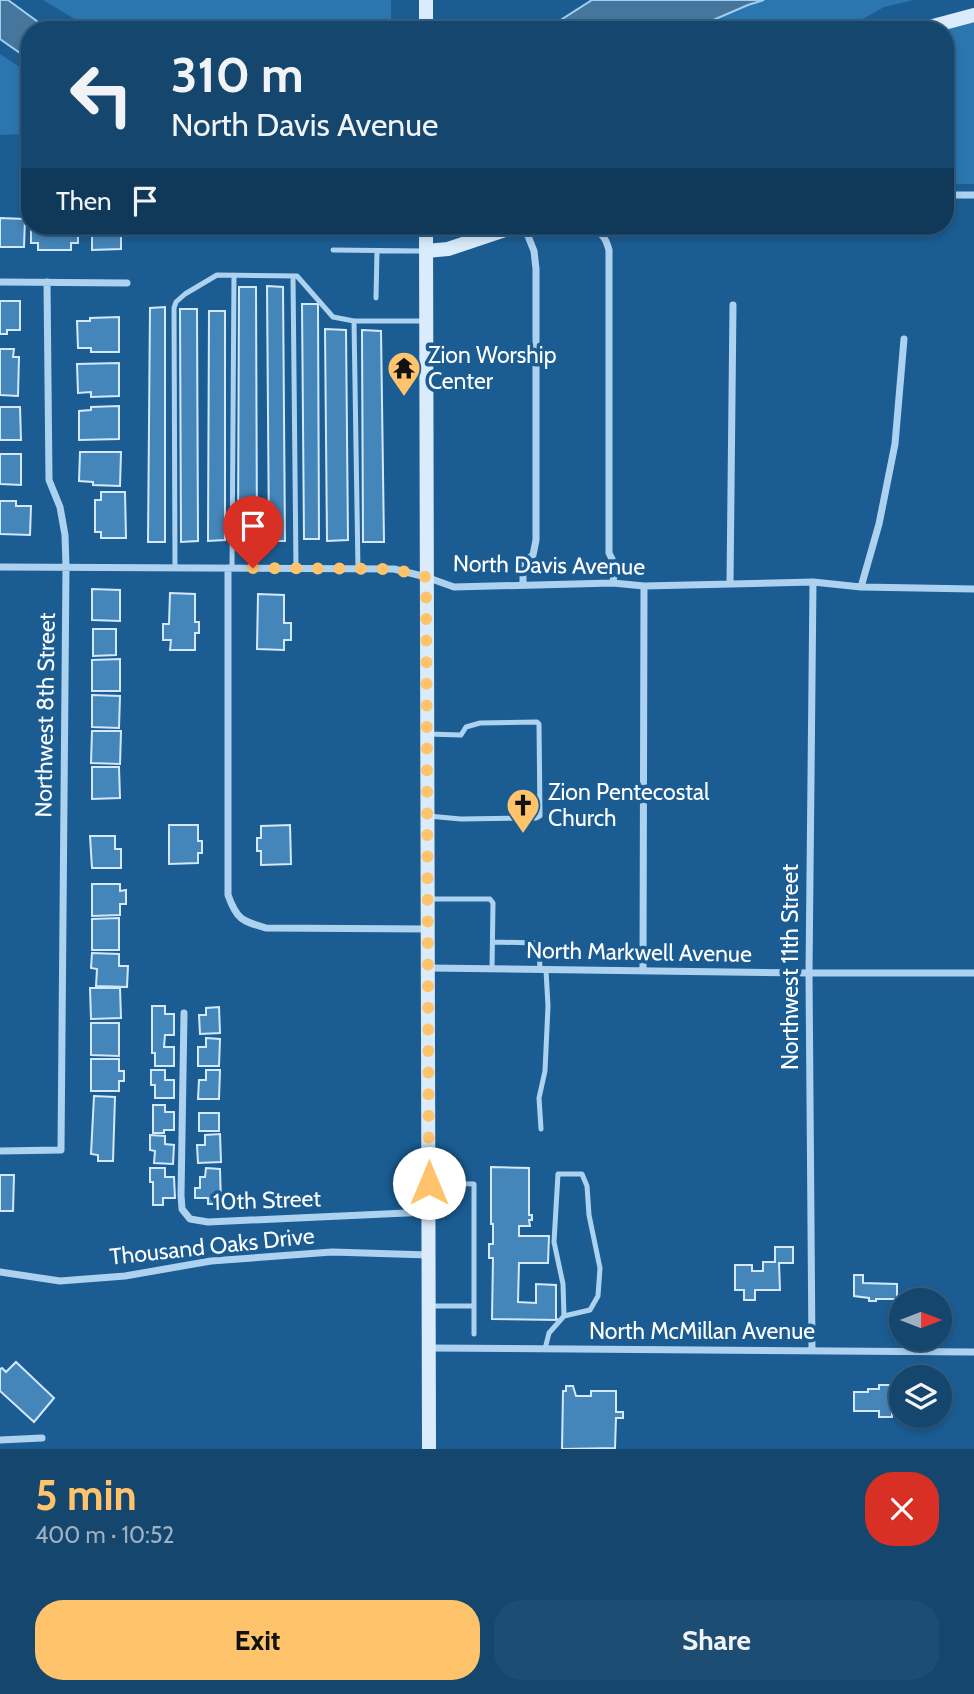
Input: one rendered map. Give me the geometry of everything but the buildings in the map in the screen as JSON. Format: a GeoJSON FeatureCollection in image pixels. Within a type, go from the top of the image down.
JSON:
{"type":"FeatureCollection","features":[{"type":"Feature","properties":{"kind":"main road"},"geometry":{"type":"LineString","coordinates":[[426,0],[426,21]]}},
{"type":"Feature","properties":{"kind":"main road"},"geometry":{"type":"LineString","coordinates":[[952,21],[974,15]]}},
{"type":"Feature","properties":{"kind":"main road"},"geometry":{"type":"LineString","coordinates":[[426,235],[429,1449]]}},
{"type":"Feature","properties":{"kind":"main road"},"geometry":{"type":"LineString","coordinates":[[426,251],[448,249],[490,235]]}},
{"type":"Feature","properties":{"kind":"street"},"geometry":{"type":"LineString","coordinates":[[954,195],[974,195]]}},
{"type":"Feature","properties":{"kind":"street"},"geometry":{"type":"LineString","coordinates":[[523,585],[523,562],[533,555],[536,540],[536,270],[534,251],[528,235]]}},
{"type":"Feature","properties":{"kind":"street"},"geometry":{"type":"LineString","coordinates":[[602,235],[606,238],[609,250],[608,553],[615,565],[613,583]]}},
{"type":"Feature","properties":{"kind":"street"},"geometry":{"type":"LineString","coordinates":[[0,282],[127,284]]}},
{"type":"Feature","properties":{"kind":"street","name":"Northwest 8th Street"},"geometry":{"type":"LineString","coordinates":[[0,1151],[61,1150],[66,566],[65,535],[60,507],[50,480],[47,282]]}},
{"type":"Feature","properties":{"kind":"street"},"geometry":{"type":"LineString","coordinates":[[730,583],[733,305]]}},
{"type":"Feature","properties":{"kind":"street"},"geometry":{"type":"LineString","coordinates":[[861,587],[879,524],[895,444],[904,339]]}},
{"type":"Feature","properties":{"kind":"street","name":"North Davis Avenue"},"geometry":{"type":"LineString","coordinates":[[0,567],[394,569],[454,587],[813,582],[861,587],[974,589]]}},
{"type":"Feature","properties":{"kind":"street"},"geometry":{"type":"LineString","coordinates":[[230,568],[228,895],[233,910],[244,921],[266,928],[428,929]]}},
{"type":"Feature","properties":{"kind":"street","name":"Northwest 11th Street"},"geometry":{"type":"LineString","coordinates":[[812,1351],[808,973],[813,582]]}},
{"type":"Feature","properties":{"kind":"street"},"geometry":{"type":"LineString","coordinates":[[643,971],[644,586]]}},
{"type":"Feature","properties":{"kind":"street","name":"North Markwell Avenue"},"geometry":{"type":"LineString","coordinates":[[429,968],[974,973]]}},
{"type":"Feature","properties":{"kind":"street","name":"10th Street"},"geometry":{"type":"LineString","coordinates":[[184,1013],[181,1195],[182,1209],[190,1219],[208,1222],[429,1212]]}},
{"type":"Feature","properties":{"kind":"street","name":"Thousand Oaks Drive"},"geometry":{"type":"LineString","coordinates":[[0,1272],[60,1281],[125,1276],[211,1261],[332,1252],[429,1255]]}},
{"type":"Feature","properties":{"kind":"street","name":"North McMillan Avenue"},"geometry":{"type":"LineString","coordinates":[[429,1348],[974,1352]]}},
{"type":"Feature","properties":{"kind":"street"},"geometry":{"type":"LineString","coordinates":[[0,1440],[42,1438]]}},
{"type":"Feature","properties":{"kind":"lane"},"geometry":{"type":"LineString","coordinates":[[333,250],[426,251]]}},
{"type":"Feature","properties":{"kind":"lane"},"geometry":{"type":"LineString","coordinates":[[376,298],[377,251]]}},
{"type":"Feature","properties":{"kind":"lane"},"geometry":{"type":"LineString","coordinates":[[175,567],[174,308],[185,294],[216,275],[297,276],[333,317],[354,321],[426,321]]}},
{"type":"Feature","properties":{"kind":"lane"},"geometry":{"type":"LineString","coordinates":[[230,568],[234,275]]}},
{"type":"Feature","properties":{"kind":"lane"},"geometry":{"type":"LineString","coordinates":[[293,276],[296,568]]}},
{"type":"Feature","properties":{"kind":"lane"},"geometry":{"type":"LineString","coordinates":[[354,321],[358,569]]}},
{"type":"Feature","properties":{"kind":"lane"},"geometry":{"type":"LineString","coordinates":[[427,734],[461,735],[466,727],[480,723],[539,724],[540,817],[461,819],[428,816]]}},
{"type":"Feature","properties":{"kind":"lane"},"geometry":{"type":"LineString","coordinates":[[428,899],[490,899],[493,903],[492,969]]}},
{"type":"Feature","properties":{"kind":"lane"},"geometry":{"type":"LineString","coordinates":[[493,942],[537,943],[539,947],[548,1006],[545,1071],[539,1098],[541,1129]]}},
{"type":"Feature","properties":{"kind":"lane"},"geometry":{"type":"LineString","coordinates":[[545,1349],[549,1333],[564,1316],[590,1310],[598,1296],[600,1268],[589,1215],[587,1186],[582,1174],[558,1174],[554,1242],[563,1284],[564,1316]]}},
{"type":"Feature","properties":{"kind":"lane"},"geometry":{"type":"LineString","coordinates":[[429,1183],[474,1184],[474,1334]]}},
{"type":"Feature","properties":{"kind":"lane"},"geometry":{"type":"LineString","coordinates":[[429,1306],[474,1306]]}},
{"type":"Feature","properties":{"kind":"shaded area"},"geometry":{"type":"Polygon","coordinates":[[[0,0],[8,0],[37,21],[21,21],[21,54],[0,39],[0,0]]]}},
{"type":"Feature","properties":{"kind":"shaded area"},"geometry":{"type":"Polygon","coordinates":[[[43,0],[391,0],[391,21],[78,21],[43,0]]]}},
{"type":"Feature","properties":{"kind":"shaded area"},"geometry":{"type":"Polygon","coordinates":[[[592,0],[764,0],[711,21],[559,21],[592,0]]]}},
{"type":"Feature","properties":{"kind":"shaded area"},"geometry":{"type":"Polygon","coordinates":[[[764,0],[914,0],[884,7],[859,21],[711,21],[764,0]]]}},
{"type":"Feature","properties":{"kind":"shaded area"},"geometry":{"type":"Polygon","coordinates":[[[974,21],[974,184],[954,184],[954,27],[974,21]]]}},
{"type":"Feature","properties":{"kind":"shaded area"},"geometry":{"type":"Polygon","coordinates":[[[0,54],[21,68],[21,134],[0,135],[0,54]]]}},
{"type":"Feature","properties":{"kind":"place","name":"Zion Worship Center"},"geometry":{"type":"Point","coordinates":[404,398]}},
{"type":"Feature","properties":{"kind":"place","name":"Zion Pentecostal Church"},"geometry":{"type":"Point","coordinates":[523,835]}},
{"type":"Feature","properties":{"kind":"route"},"geometry":{"type":"LineString","coordinates":[[253,568],[394,569],[426,577],[429,1183]]}}]}
